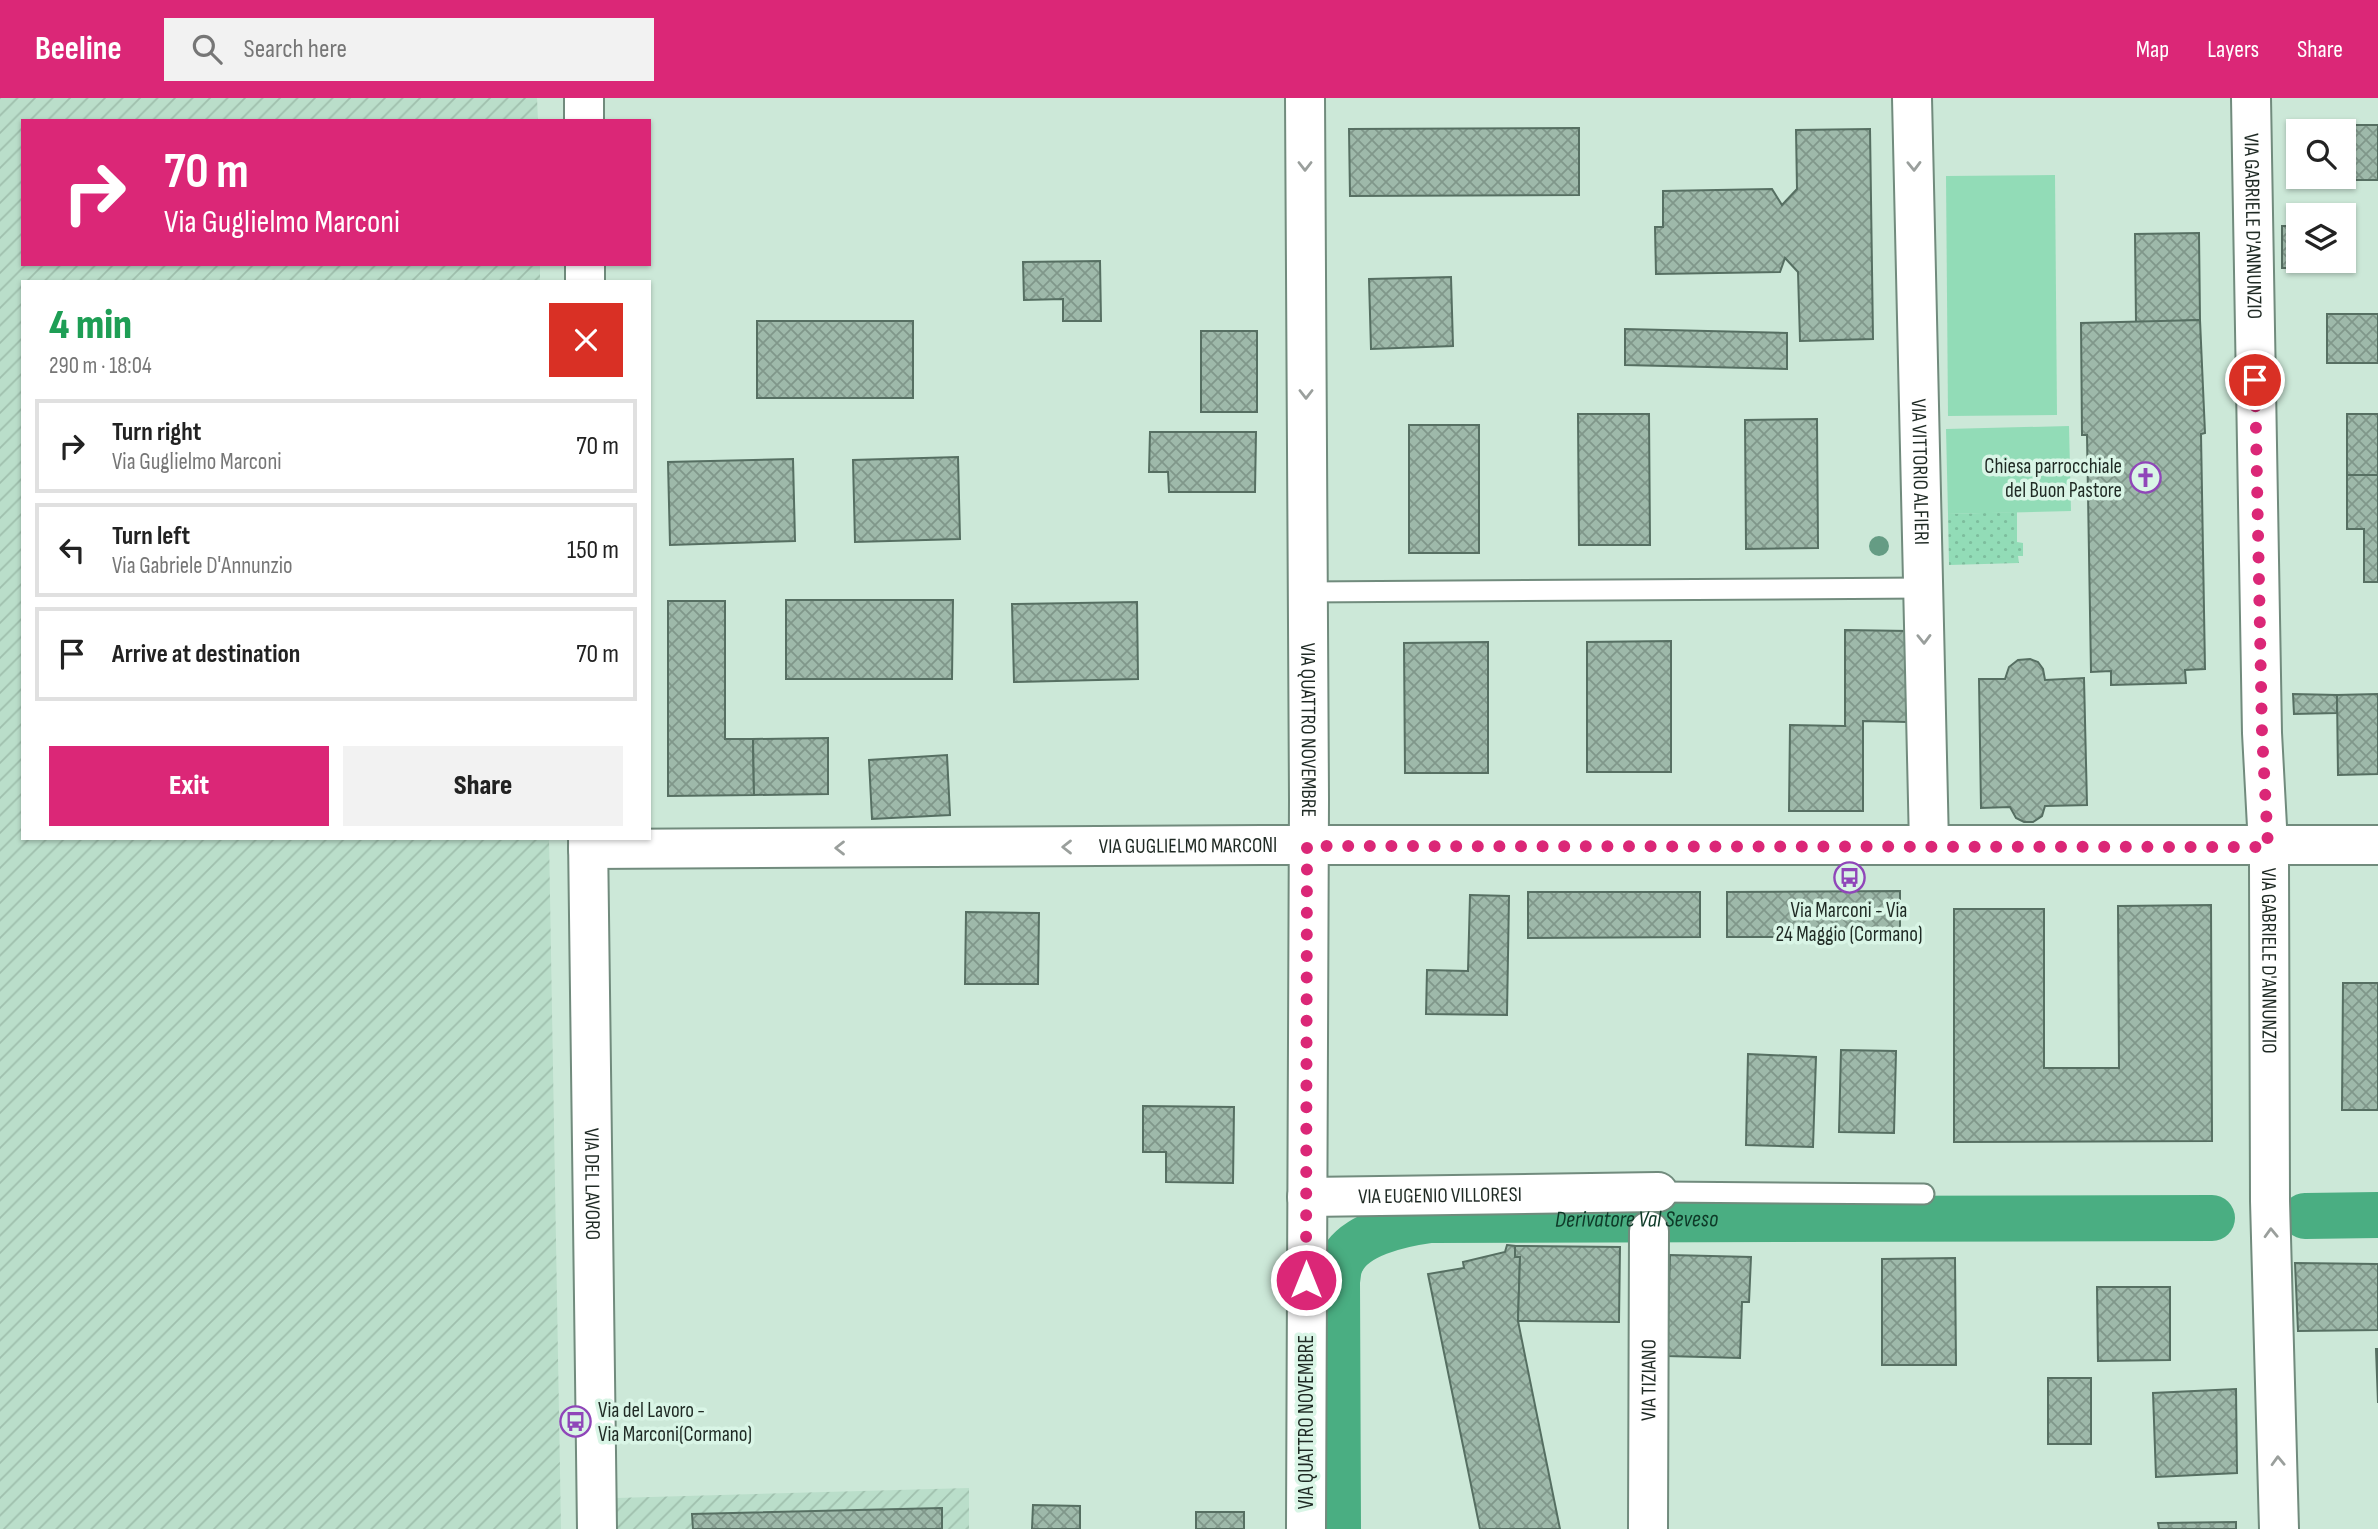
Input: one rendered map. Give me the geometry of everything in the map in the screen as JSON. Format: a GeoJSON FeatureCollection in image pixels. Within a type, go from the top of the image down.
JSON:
{"type":"FeatureCollection","features":[{"type":"Feature","properties":{"kind":"street"},"geometry":{"type":"LineString","coordinates":[[583,98],[584,119]]}},
{"type":"Feature","properties":{"kind":"street","name":"VIA QUATTRO NOVEMBRE"},"geometry":{"type":"LineString","coordinates":[[1305,98],[1306,1529]]}},
{"type":"Feature","properties":{"kind":"street","name":"VIA VITTORIO ALFIERI"},"geometry":{"type":"LineString","coordinates":[[1912,98],[1929,845]]}},
{"type":"Feature","properties":{"kind":"street","name":"VIA GABRIELE D'ANNUNZIO"},"geometry":{"type":"LineString","coordinates":[[2251,98],[2261,719],[2268,847],[2270,1201],[2280,1529]]}},
{"type":"Feature","properties":{"kind":"street","name":"VIA GUGLIELMO MARCONI"},"geometry":{"type":"LineString","coordinates":[[588,844],[2378,845]]}},
{"type":"Feature","properties":{"kind":"street","name":"VIA DEL LAVORO"},"geometry":{"type":"LineString","coordinates":[[588,844],[597,1529]]}},
{"type":"Feature","properties":{"kind":"street","name":"VIA EUGENIO VILLORESI"},"geometry":{"type":"LineString","coordinates":[[1307,1197],[1658,1192]]}},
{"type":"Feature","properties":{"kind":"street","name":"VIA TIZIANO"},"geometry":{"type":"LineString","coordinates":[[1648,1529],[1649,1231]]}},
{"type":"Feature","properties":{"kind":"lane"},"geometry":{"type":"LineString","coordinates":[[1307,592],[1923,588]]}},
{"type":"Feature","properties":{"kind":"lane"},"geometry":{"type":"LineString","coordinates":[[1658,1192],[1924,1194]]}},
{"type":"Feature","properties":{"kind":"shaded area"},"geometry":{"type":"Polygon","coordinates":[[[0,98],[537,98],[538,119],[21,119],[21,266],[540,266],[540,280],[21,280],[21,840],[549,840],[561,1529],[0,1529],[0,98]]]}},
{"type":"Feature","properties":{"kind":"shaded area"},"geometry":{"type":"Polygon","coordinates":[[[969,1488],[969,1529],[617,1529],[616,1498],[969,1488]]]}},
{"type":"Feature","properties":{"kind":"green space"},"geometry":{"type":"Polygon","coordinates":[[[2055,175],[2057,415],[1948,416],[1946,176],[2055,175]]]}},
{"type":"Feature","properties":{"kind":"green space"},"geometry":{"type":"Polygon","coordinates":[[[2069,426],[2071,511],[1948,514],[1946,429],[2069,426]]]}},
{"type":"Feature","properties":{"kind":"green space"},"geometry":{"type":"Polygon","coordinates":[[[2017,512],[2017,542],[2023,543],[2023,556],[2018,556],[2019,563],[1949,565],[1948,514],[2017,512]]]}},
{"type":"Feature","properties":{"kind":"building"},"geometry":{"type":"Polygon","coordinates":[[[2356,125],[2378,125],[2378,180],[2356,180],[2356,125]]]}},
{"type":"Feature","properties":{"kind":"building"},"geometry":{"type":"Polygon","coordinates":[[[1579,128],[1579,195],[1350,196],[1349,129],[1579,128]]]}},
{"type":"Feature","properties":{"kind":"building"},"geometry":{"type":"Polygon","coordinates":[[[1870,129],[1873,339],[1800,341],[1798,272],[1785,258],[1780,272],[1656,274],[1655,227],[1663,227],[1663,191],[1772,189],[1782,205],[1797,189],[1796,130],[1870,129]]]}},
{"type":"Feature","properties":{"kind":"building"},"geometry":{"type":"Polygon","coordinates":[[[2282,226],[2286,226],[2286,268],[2282,268],[2282,226]]]}},
{"type":"Feature","properties":{"kind":"building"},"geometry":{"type":"Polygon","coordinates":[[[2199,233],[2200,320],[2136,323],[2135,234],[2199,233]]]}},
{"type":"Feature","properties":{"kind":"building"},"geometry":{"type":"Polygon","coordinates":[[[1100,261],[1101,321],[1063,321],[1063,299],[1024,300],[1023,262],[1100,261]]]}},
{"type":"Feature","properties":{"kind":"building"},"geometry":{"type":"Polygon","coordinates":[[[1451,277],[1453,346],[1371,349],[1369,279],[1451,277]]]}},
{"type":"Feature","properties":{"kind":"building"},"geometry":{"type":"Polygon","coordinates":[[[2327,314],[2378,314],[2378,363],[2327,363],[2327,314]]]}},
{"type":"Feature","properties":{"kind":"building","name":"Chiesa parrocchiale del Buon Pastore"},"geometry":{"type":"Polygon","coordinates":[[[2200,320],[2205,433],[2201,434],[2205,669],[2185,670],[2186,683],[2111,685],[2111,671],[2091,672],[2087,435],[2082,435],[2081,323],[2200,320]]]}},
{"type":"Feature","properties":{"kind":"building"},"geometry":{"type":"Polygon","coordinates":[[[757,321],[913,321],[913,398],[757,398],[757,321]]]}},
{"type":"Feature","properties":{"kind":"building"},"geometry":{"type":"Polygon","coordinates":[[[1625,329],[1787,333],[1787,369],[1625,365],[1625,329]]]}},
{"type":"Feature","properties":{"kind":"building"},"geometry":{"type":"Polygon","coordinates":[[[1201,331],[1257,331],[1257,412],[1201,412],[1201,331]]]}},
{"type":"Feature","properties":{"kind":"building"},"geometry":{"type":"Polygon","coordinates":[[[1578,414],[1649,414],[1650,545],[1579,545],[1578,414]]]}},
{"type":"Feature","properties":{"kind":"building"},"geometry":{"type":"Polygon","coordinates":[[[2347,414],[2378,414],[2378,475],[2347,475],[2347,414]]]}},
{"type":"Feature","properties":{"kind":"building"},"geometry":{"type":"Polygon","coordinates":[[[1817,419],[1818,548],[1746,549],[1745,420],[1817,419]]]}},
{"type":"Feature","properties":{"kind":"building"},"geometry":{"type":"Polygon","coordinates":[[[1409,425],[1479,425],[1479,553],[1409,553],[1409,425]]]}},
{"type":"Feature","properties":{"kind":"building"},"geometry":{"type":"Polygon","coordinates":[[[1150,432],[1256,432],[1255,492],[1169,492],[1168,472],[1149,472],[1150,432]]]}},
{"type":"Feature","properties":{"kind":"building"},"geometry":{"type":"Polygon","coordinates":[[[958,457],[960,539],[855,542],[853,460],[958,457]]]}},
{"type":"Feature","properties":{"kind":"building"},"geometry":{"type":"Polygon","coordinates":[[[793,459],[795,541],[670,545],[668,462],[793,459]]]}},
{"type":"Feature","properties":{"kind":"building"},"geometry":{"type":"Polygon","coordinates":[[[2347,475],[2378,475],[2378,582],[2364,582],[2364,529],[2347,529],[2347,475]]]}},
{"type":"Feature","properties":{"kind":"building"},"geometry":{"type":"Polygon","coordinates":[[[786,600],[953,600],[952,679],[786,679],[786,600]]]}},
{"type":"Feature","properties":{"kind":"building"},"geometry":{"type":"Polygon","coordinates":[[[668,601],[725,601],[725,739],[753,739],[754,795],[668,796],[668,601]]]}},
{"type":"Feature","properties":{"kind":"building"},"geometry":{"type":"Polygon","coordinates":[[[1137,602],[1138,679],[1014,682],[1012,604],[1137,602]]]}},
{"type":"Feature","properties":{"kind":"building"},"geometry":{"type":"Polygon","coordinates":[[[1845,630],[1908,631],[1907,722],[1863,721],[1863,811],[1789,811],[1790,725],[1845,726],[1845,630]]]}},
{"type":"Feature","properties":{"kind":"building"},"geometry":{"type":"Polygon","coordinates":[[[1671,641],[1671,772],[1587,772],[1587,642],[1671,641]]]}},
{"type":"Feature","properties":{"kind":"building"},"geometry":{"type":"Polygon","coordinates":[[[1488,642],[1488,773],[1405,773],[1404,643],[1488,642]]]}},
{"type":"Feature","properties":{"kind":"building"},"geometry":{"type":"Polygon","coordinates":[[[2030,659],[2038,662],[2043,669],[2045,680],[2084,678],[2087,805],[2045,806],[2042,816],[2033,822],[2024,822],[2016,818],[2010,807],[1981,808],[1979,679],[2005,679],[2009,667],[2018,660],[2030,659]]]}},
{"type":"Feature","properties":{"kind":"building"},"geometry":{"type":"Polygon","coordinates":[[[2293,694],[2337,695],[2337,713],[2294,714],[2293,694]]]}},
{"type":"Feature","properties":{"kind":"building"},"geometry":{"type":"Polygon","coordinates":[[[2378,694],[2378,774],[2338,775],[2337,695],[2378,694]]]}},
{"type":"Feature","properties":{"kind":"building"},"geometry":{"type":"Polygon","coordinates":[[[828,738],[828,794],[754,795],[753,739],[828,738]]]}},
{"type":"Feature","properties":{"kind":"building"},"geometry":{"type":"Polygon","coordinates":[[[947,755],[950,815],[872,819],[869,760],[947,755]]]}},
{"type":"Feature","properties":{"kind":"building"},"geometry":{"type":"Polygon","coordinates":[[[1900,891],[1900,937],[1727,937],[1727,892],[1900,891]]]}},
{"type":"Feature","properties":{"kind":"building"},"geometry":{"type":"Polygon","coordinates":[[[1528,892],[1700,892],[1700,937],[1528,938],[1528,892]]]}},
{"type":"Feature","properties":{"kind":"building"},"geometry":{"type":"Polygon","coordinates":[[[1470,895],[1509,896],[1507,1015],[1426,1014],[1427,970],[1468,971],[1470,895]]]}},
{"type":"Feature","properties":{"kind":"building"},"geometry":{"type":"Polygon","coordinates":[[[2211,905],[2212,1141],[1954,1142],[1954,909],[2044,909],[2044,1068],[2119,1068],[2118,906],[2211,905]]]}},
{"type":"Feature","properties":{"kind":"building"},"geometry":{"type":"Polygon","coordinates":[[[966,912],[1039,913],[1038,984],[965,984],[966,912]]]}},
{"type":"Feature","properties":{"kind":"building"},"geometry":{"type":"Polygon","coordinates":[[[2343,983],[2378,983],[2378,1110],[2342,1110],[2343,983]]]}},
{"type":"Feature","properties":{"kind":"building"},"geometry":{"type":"Polygon","coordinates":[[[1841,1050],[1896,1051],[1894,1133],[1839,1132],[1841,1050]]]}},
{"type":"Feature","properties":{"kind":"building"},"geometry":{"type":"Polygon","coordinates":[[[1748,1054],[1816,1057],[1813,1147],[1746,1145],[1748,1054]]]}},
{"type":"Feature","properties":{"kind":"building"},"geometry":{"type":"Polygon","coordinates":[[[1143,1106],[1234,1107],[1233,1183],[1166,1182],[1166,1152],[1143,1152],[1143,1106]]]}},
{"type":"Feature","properties":{"kind":"building"},"geometry":{"type":"Polygon","coordinates":[[[1507,1245],[1515,1246],[1515,1257],[1520,1257],[1518,1321],[1560,1529],[1480,1529],[1428,1274],[1464,1268],[1463,1262],[1505,1252],[1507,1245]]]}},
{"type":"Feature","properties":{"kind":"building"},"geometry":{"type":"Polygon","coordinates":[[[1515,1246],[1620,1247],[1619,1322],[1518,1321],[1520,1257],[1515,1257],[1515,1246]]]}},
{"type":"Feature","properties":{"kind":"building"},"geometry":{"type":"Polygon","coordinates":[[[1670,1255],[1751,1257],[1749,1302],[1742,1302],[1740,1358],[1667,1356],[1670,1255]]]}},
{"type":"Feature","properties":{"kind":"building"},"geometry":{"type":"Polygon","coordinates":[[[1955,1258],[1956,1365],[1882,1365],[1882,1259],[1955,1258]]]}},
{"type":"Feature","properties":{"kind":"building"},"geometry":{"type":"Polygon","coordinates":[[[2295,1263],[2378,1264],[2378,1330],[2298,1331],[2295,1263]]]}},
{"type":"Feature","properties":{"kind":"building"},"geometry":{"type":"Polygon","coordinates":[[[2097,1287],[2170,1287],[2170,1360],[2098,1361],[2097,1287]]]}},
{"type":"Feature","properties":{"kind":"building"},"geometry":{"type":"Polygon","coordinates":[[[2376,1349],[2378,1349],[2378,1403],[2376,1349]]]}},
{"type":"Feature","properties":{"kind":"building"},"geometry":{"type":"Polygon","coordinates":[[[2048,1378],[2091,1378],[2091,1444],[2048,1444],[2048,1378]]]}},
{"type":"Feature","properties":{"kind":"building"},"geometry":{"type":"Polygon","coordinates":[[[2236,1389],[2237,1473],[2156,1477],[2153,1393],[2236,1389]]]}},
{"type":"Feature","properties":{"kind":"building"},"geometry":{"type":"Polygon","coordinates":[[[1033,1505],[1080,1506],[1080,1529],[1032,1529],[1033,1505]]]}},
{"type":"Feature","properties":{"kind":"building"},"geometry":{"type":"Polygon","coordinates":[[[942,1508],[942,1529],[693,1529],[692,1514],[942,1508]]]}},
{"type":"Feature","properties":{"kind":"building"},"geometry":{"type":"Polygon","coordinates":[[[1196,1512],[1244,1512],[1244,1529],[1196,1529],[1196,1512]]]}},
{"type":"Feature","properties":{"kind":"building"},"geometry":{"type":"Polygon","coordinates":[[[2236,1522],[2236,1529],[2159,1529],[2158,1523],[2236,1522]]]}},
{"type":"Feature","properties":{"kind":"waterway","name":"Derivatore Val Seveso"},"geometry":{"type":"LineString","coordinates":[[2305,1216],[2378,1215]]}},
{"type":"Feature","properties":{"kind":"waterway","name":"Derivatore Val Seveso"},"geometry":{"type":"LineString","coordinates":[[1338,1529],[1338,1273],[1346,1254],[1355,1245],[1378,1232],[1430,1220],[2212,1218]]}},
{"type":"Feature","properties":{"kind":"place","name":"Chiesa parrocchiale del Buon Pastore"},"geometry":{"type":"Point","coordinates":[2145,478]}},
{"type":"Feature","properties":{"kind":"place","name":"Via Marconi - Via 24 Maggio (Cormano)"},"geometry":{"type":"Point","coordinates":[1849,878]}},
{"type":"Feature","properties":{"kind":"place","name":"Via del Lavoro - Via Marconi(Cormano)"},"geometry":{"type":"Point","coordinates":[575,1422]}},
{"type":"Feature","properties":{"kind":"route"},"geometry":{"type":"LineString","coordinates":[[1306,1280],[1307,846],[2268,847],[2262,733],[2255,380]]}}]}
